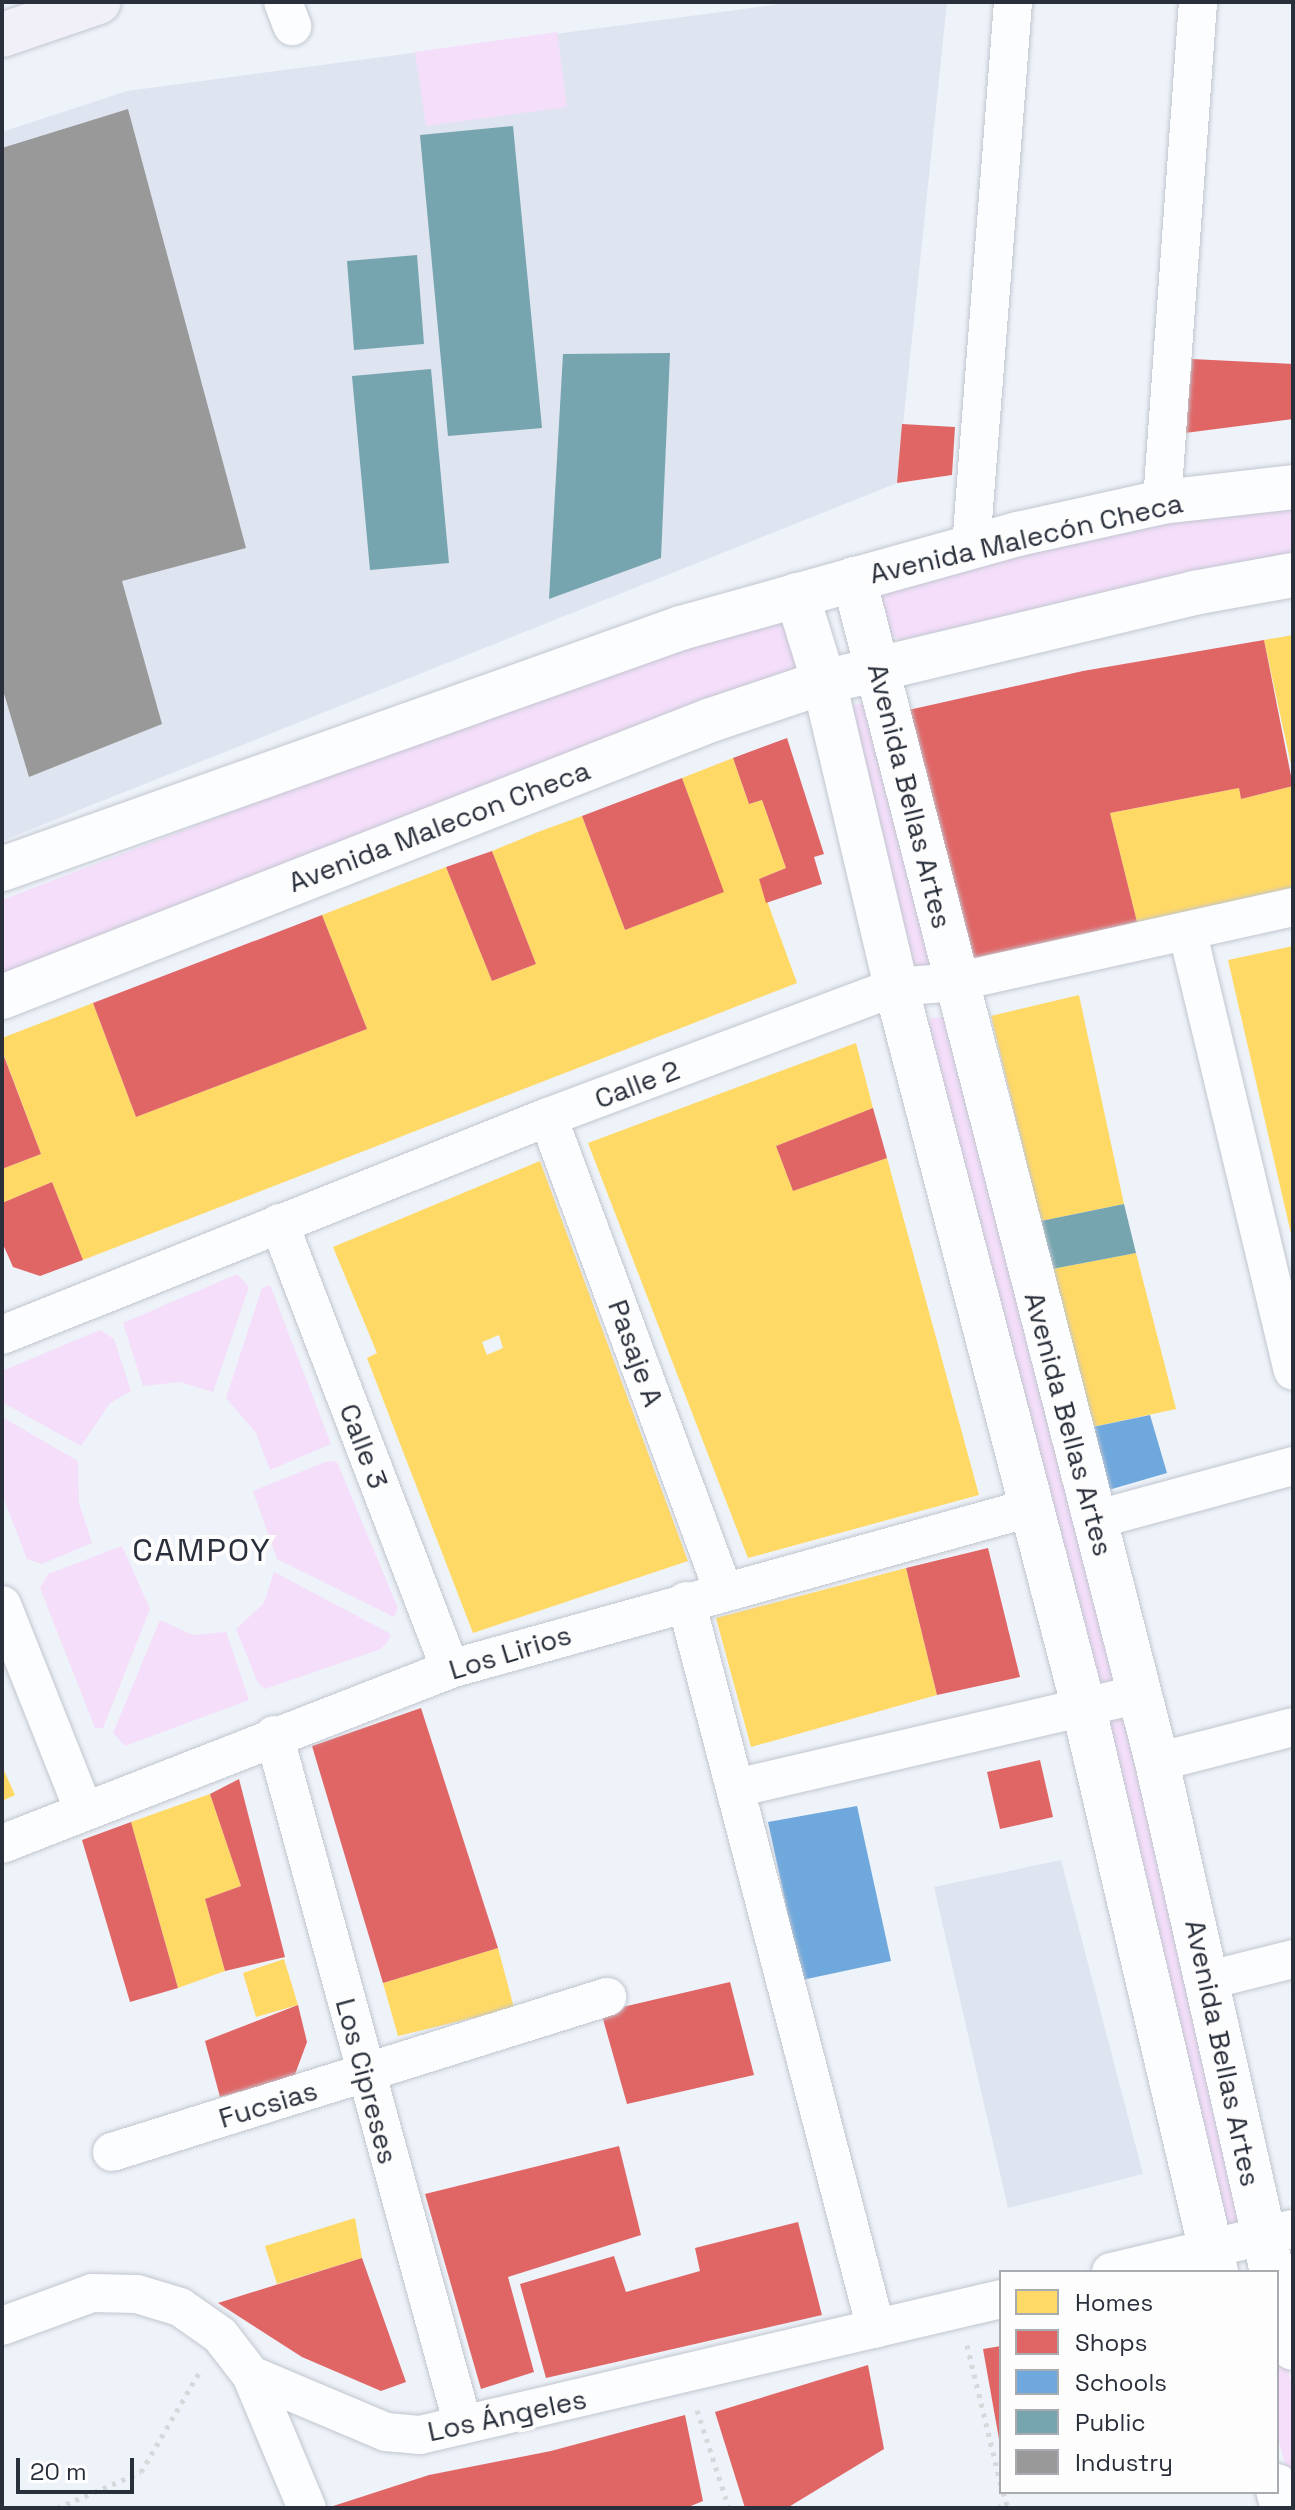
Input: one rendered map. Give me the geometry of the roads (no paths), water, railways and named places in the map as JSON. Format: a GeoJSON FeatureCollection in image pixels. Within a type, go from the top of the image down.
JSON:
{"type":"FeatureCollection","features":[{"type":"Feature","properties":{"kind":"highway"},"geometry":{"type":"LineString","coordinates":[[2,35],[99,2]]}},
{"type":"Feature","properties":{"kind":"street"},"geometry":{"type":"LineString","coordinates":[[971,547],[1013,2]]}},
{"type":"Feature","properties":{"kind":"street"},"geometry":{"type":"LineString","coordinates":[[1162,502],[1198,2]]}},
{"type":"Feature","properties":{"kind":"street","name":"Avenida Malecón Checa"},"geometry":{"type":"LineString","coordinates":[[854,579],[971,547],[1162,502],[1293,487]]}},
{"type":"Feature","properties":{"kind":"street"},"geometry":{"type":"LineString","coordinates":[[879,667],[1194,593],[1293,575]]}},
{"type":"Feature","properties":{"kind":"street"},"geometry":{"type":"LineString","coordinates":[[2,869],[554,670],[854,579]]}},
{"type":"Feature","properties":{"kind":"street","name":"Avenida Bellas Artes"},"geometry":{"type":"LineString","coordinates":[[854,579],[1140,1694],[1276,2246]]}},
{"type":"Feature","properties":{"kind":"street","name":"Avenida Bellas Artes"},"geometry":{"type":"LineString","coordinates":[[797,595],[824,682],[896,987],[1084,1709],[1213,2260]]}},
{"type":"Feature","properties":{"kind":"street","name":"Avenida Malecon Checa"},"geometry":{"type":"LineString","coordinates":[[2,997],[711,720],[879,667]]}},
{"type":"Feature","properties":{"kind":"street","name":"Calle 2"},"geometry":{"type":"LineString","coordinates":[[2,1334],[548,1117],[896,987],[955,982],[1188,934],[1293,907]]}},
{"type":"Feature","properties":{"kind":"street"},"geometry":{"type":"LineString","coordinates":[[1188,934],[1293,1371]]}},
{"type":"Feature","properties":{"kind":"street","name":"Pasaje A"},"geometry":{"type":"LineString","coordinates":[[548,1117],[723,1590]]}},
{"type":"Feature","properties":{"kind":"street","name":"Calle 3"},"geometry":{"type":"LineString","coordinates":[[279,1223],[450,1669]]}},
{"type":"Feature","properties":{"kind":"street"},"geometry":{"type":"LineString","coordinates":[[1094,1520],[1293,1466]]}},
{"type":"Feature","properties":{"kind":"street","name":"Los Lirios"},"geometry":{"type":"LineString","coordinates":[[2,1844],[83,1809],[450,1669],[723,1590],[1033,1507]]}},
{"type":"Feature","properties":{"kind":"street"},"geometry":{"type":"LineString","coordinates":[[686,1601],[876,2329]]}},
{"type":"Feature","properties":{"kind":"street"},"geometry":{"type":"LineString","coordinates":[[2,1605],[83,1809]]}},
{"type":"Feature","properties":{"kind":"street"},"geometry":{"type":"LineString","coordinates":[[736,1788],[1140,1694]]}},
{"type":"Feature","properties":{"kind":"street"},"geometry":{"type":"LineString","coordinates":[[1157,1762],[1293,1727]]}},
{"type":"Feature","properties":{"kind":"street","name":"Los Cipreses"},"geometry":{"type":"LineString","coordinates":[[274,1735],[364,2073],[463,2425]]}},
{"type":"Feature","properties":{"kind":"street"},"geometry":{"type":"LineString","coordinates":[[1209,1980],[1293,1959]]}},
{"type":"Feature","properties":{"kind":"street","name":"Fucsias"},"geometry":{"type":"LineString","coordinates":[[112,2152],[607,1997]]}},
{"type":"Feature","properties":{"kind":"street"},"geometry":{"type":"LineString","coordinates":[[1128,2270],[1213,2260],[1276,2246]]}},
{"type":"Feature","properties":{"kind":"street","name":"Los Ángeles"},"geometry":{"type":"LineString","coordinates":[[2,2326],[47,2306],[92,2293],[137,2294],[180,2307],[220,2335],[251,2375],[386,2432],[420,2435],[687,2376],[999,2299]]}},
{"type":"Feature","properties":{"kind":"street"},"geometry":{"type":"LineString","coordinates":[[1279,2296],[1293,2348]]}},
{"type":"Feature","properties":{"kind":"street"},"geometry":{"type":"LineString","coordinates":[[251,2375],[307,2508]]}},
{"type":"Feature","properties":{"kind":"district","name":"CAMPOY"},"geometry":{"type":"Point","coordinates":[202,1550]}}]}
